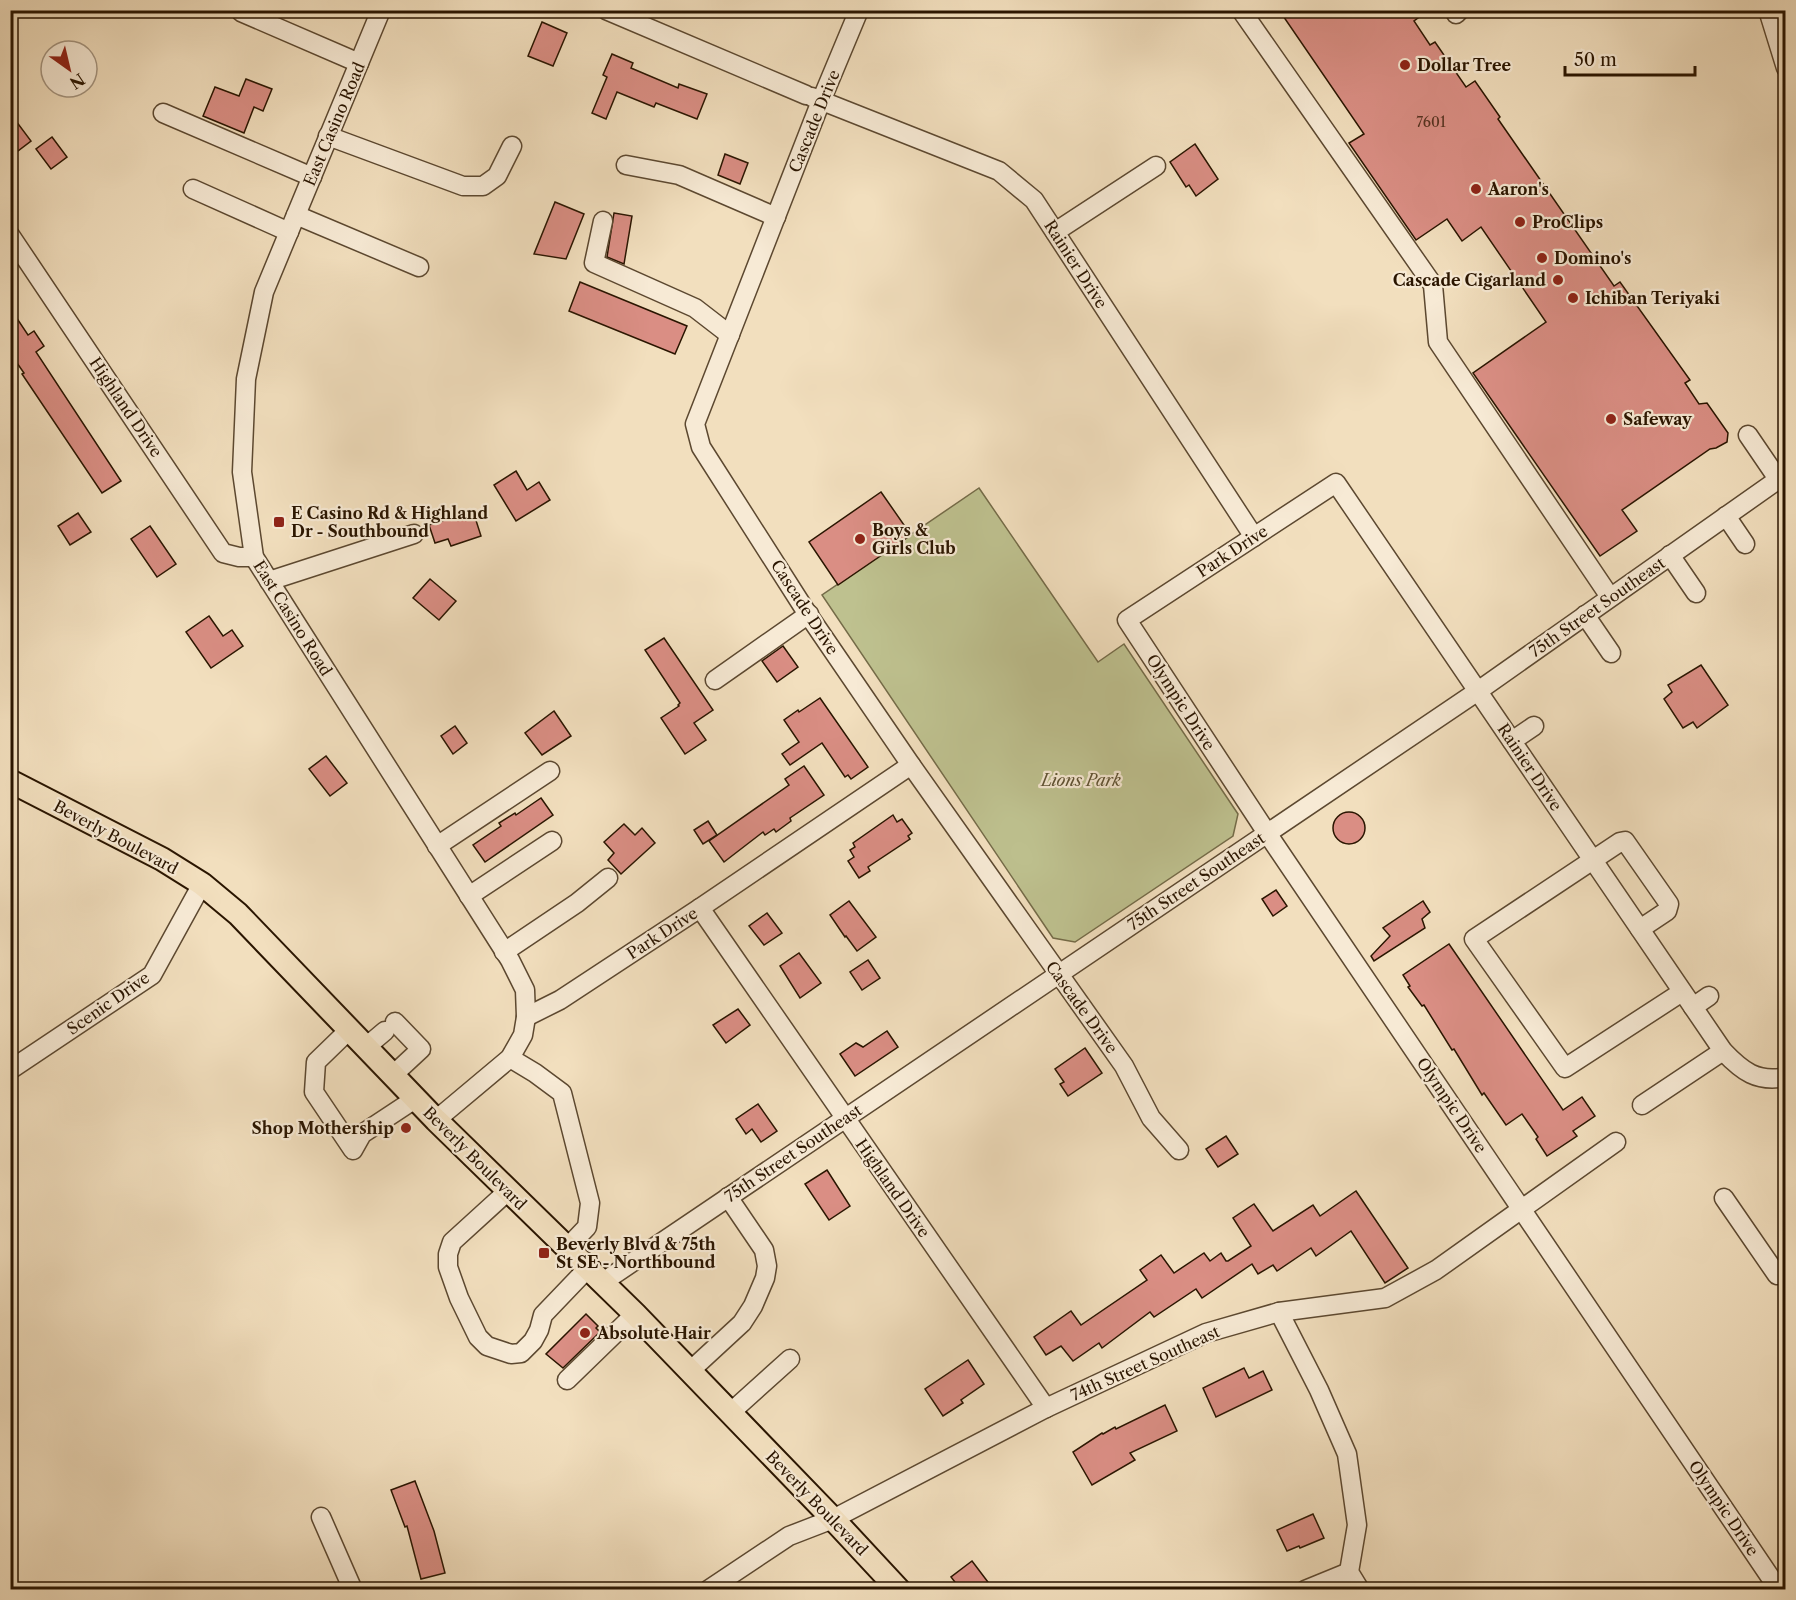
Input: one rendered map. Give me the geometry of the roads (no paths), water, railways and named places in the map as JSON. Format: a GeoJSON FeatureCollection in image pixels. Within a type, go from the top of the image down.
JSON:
{"type":"FeatureCollection","features":[{"type":"Feature","properties":{"kind":"main road","name":"Beverly Boulevard"},"geometry":{"type":"LineString","coordinates":[[10,781],[162,859],[202,884],[238,914],[415,1099],[635,1314],[899,1590]]}},
{"type":"Feature","properties":{"kind":"street","name":"East Casino Road"},"geometry":{"type":"LineString","coordinates":[[381,10],[264,292],[246,379],[242,472],[254,557],[504,952],[525,990],[526,1017]]}},
{"type":"Feature","properties":{"kind":"street","name":"Rainier Drive"},"geometry":{"type":"LineString","coordinates":[[606,10],[812,97],[999,171],[1034,200],[1254,537]]}},
{"type":"Feature","properties":{"kind":"street","name":"Cascade Drive"},"geometry":{"type":"LineString","coordinates":[[859,10],[812,97],[776,217],[695,424],[700,447],[809,615],[911,765],[1124,1066],[1151,1118],[1179,1150]]}},
{"type":"Feature","properties":{"kind":"street"},"geometry":{"type":"LineString","coordinates":[[1241,10],[1433,285],[1438,342],[1610,597]]}},
{"type":"Feature","properties":{"kind":"street"},"geometry":{"type":"LineString","coordinates":[[1768,10],[1781,40],[1785,68]]}},
{"type":"Feature","properties":{"kind":"street"},"geometry":{"type":"LineString","coordinates":[[241,12],[359,63]]}},
{"type":"Feature","properties":{"kind":"street"},"geometry":{"type":"LineString","coordinates":[[163,113],[312,177]]}},
{"type":"Feature","properties":{"kind":"street"},"geometry":{"type":"LineString","coordinates":[[328,136],[463,186],[483,186],[497,176],[512,146]]}},
{"type":"Feature","properties":{"kind":"street"},"geometry":{"type":"LineString","coordinates":[[626,165],[679,175],[776,217]]}},
{"type":"Feature","properties":{"kind":"street"},"geometry":{"type":"LineString","coordinates":[[1055,232],[1156,166]]}},
{"type":"Feature","properties":{"kind":"street"},"geometry":{"type":"LineString","coordinates":[[193,189],[419,267]]}},
{"type":"Feature","properties":{"kind":"street"},"geometry":{"type":"LineString","coordinates":[[603,221],[594,263],[695,308],[730,335]]}},
{"type":"Feature","properties":{"kind":"street","name":"Highland Drive"},"geometry":{"type":"LineString","coordinates":[[10,235],[224,553],[239,557],[254,557]]}},
{"type":"Feature","properties":{"kind":"street"},"geometry":{"type":"LineString","coordinates":[[1748,435],[1782,477]]}},
{"type":"Feature","properties":{"kind":"street","name":"75th Street Southeast"},"geometry":{"type":"LineString","coordinates":[[508,1191],[452,1242],[448,1254],[448,1267],[459,1298],[478,1337],[487,1346],[511,1354],[521,1353],[532,1341],[543,1315],[596,1275],[728,1197],[1478,691],[1782,477]]}},
{"type":"Feature","properties":{"kind":"street","name":"Rainier Drive"},"geometry":{"type":"LineString","coordinates":[[1336,483],[1723,1051],[1746,1072],[1762,1078],[1785,1077]]}},
{"type":"Feature","properties":{"kind":"street","name":"Park Drive"},"geometry":{"type":"LineString","coordinates":[[1127,620],[1336,483]]}},
{"type":"Feature","properties":{"kind":"street"},"geometry":{"type":"LineString","coordinates":[[1726,516],[1745,544]]}},
{"type":"Feature","properties":{"kind":"street"},"geometry":{"type":"LineString","coordinates":[[269,581],[414,534]]}},
{"type":"Feature","properties":{"kind":"street"},"geometry":{"type":"LineString","coordinates":[[1670,555],[1696,593]]}},
{"type":"Feature","properties":{"kind":"street"},"geometry":{"type":"LineString","coordinates":[[715,680],[809,615]]}},
{"type":"Feature","properties":{"kind":"street"},"geometry":{"type":"LineString","coordinates":[[1585,615],[1611,652]]}},
{"type":"Feature","properties":{"kind":"street","name":"Olympic Drive"},"geometry":{"type":"LineString","coordinates":[[1127,620],[1267,833],[1779,1590]]}},
{"type":"Feature","properties":{"kind":"street"},"geometry":{"type":"LineString","coordinates":[[1512,741],[1534,726]]}},
{"type":"Feature","properties":{"kind":"street","name":"Park Drive"},"geometry":{"type":"LineString","coordinates":[[526,1017],[560,1000],[911,765]]}},
{"type":"Feature","properties":{"kind":"street"},"geometry":{"type":"LineString","coordinates":[[437,846],[550,771]]}},
{"type":"Feature","properties":{"kind":"street"},"geometry":{"type":"LineString","coordinates":[[469,896],[552,841]]}},
{"type":"Feature","properties":{"kind":"street"},"geometry":{"type":"LineString","coordinates":[[1640,929],[1670,908],[1663,894],[1625,841],[1592,859],[1474,939],[1565,1068],[1682,992]]}},
{"type":"Feature","properties":{"kind":"street"},"geometry":{"type":"LineString","coordinates":[[504,952],[577,903],[608,878]]}},
{"type":"Feature","properties":{"kind":"street","name":"Scenic Drive"},"geometry":{"type":"LineString","coordinates":[[10,1070],[152,975],[202,884]]}},
{"type":"Feature","properties":{"kind":"street","name":"Highland Drive"},"geometry":{"type":"LineString","coordinates":[[700,908],[1046,1408]]}},
{"type":"Feature","properties":{"kind":"street"},"geometry":{"type":"LineString","coordinates":[[1693,1007],[1709,996]]}},
{"type":"Feature","properties":{"kind":"street"},"geometry":{"type":"LineString","coordinates":[[436,1120],[510,1058],[524,1035],[526,1017]]}},
{"type":"Feature","properties":{"kind":"street"},"geometry":{"type":"LineString","coordinates":[[366,1047],[390,1026],[420,1049],[393,1075]]}},
{"type":"Feature","properties":{"kind":"street"},"geometry":{"type":"LineString","coordinates":[[349,1030],[316,1062],[314,1092],[352,1150],[362,1134],[415,1099]]}},
{"type":"Feature","properties":{"kind":"street"},"geometry":{"type":"LineString","coordinates":[[1642,1105],[1723,1051]]}},
{"type":"Feature","properties":{"kind":"street"},"geometry":{"type":"LineString","coordinates":[[510,1058],[562,1093],[590,1203],[587,1227],[567,1248]]}},
{"type":"Feature","properties":{"kind":"street","name":"74th Street Southeast"},"geometry":{"type":"LineString","coordinates":[[708,1590],[789,1536],[833,1519],[1046,1408],[1206,1333],[1279,1312],[1385,1298],[1436,1270],[1616,1142]]}},
{"type":"Feature","properties":{"kind":"street"},"geometry":{"type":"LineString","coordinates":[[690,1371],[742,1323],[753,1306],[766,1272],[767,1260],[762,1246],[728,1197]]}},
{"type":"Feature","properties":{"kind":"street"},"geometry":{"type":"LineString","coordinates":[[1724,1198],[1783,1278]]}},
{"type":"Feature","properties":{"kind":"street"},"geometry":{"type":"LineString","coordinates":[[1279,1312],[1319,1390],[1347,1454],[1357,1525],[1349,1572],[1360,1590]]}},
{"type":"Feature","properties":{"kind":"street"},"geometry":{"type":"LineString","coordinates":[[567,1380],[635,1314]]}},
{"type":"Feature","properties":{"kind":"street"},"geometry":{"type":"LineString","coordinates":[[730,1413],[790,1359]]}},
{"type":"Feature","properties":{"kind":"street"},"geometry":{"type":"LineString","coordinates":[[321,1518],[353,1590]]}},
{"type":"Feature","properties":{"kind":"street"},"geometry":{"type":"LineString","coordinates":[[1305,1590],[1349,1572]]}},
{"type":"Feature","properties":{"kind":"place","name":"Dollar Tree"},"geometry":{"type":"Point","coordinates":[1405,65]}},
{"type":"Feature","properties":{"kind":"place","name":"Aaron's"},"geometry":{"type":"Point","coordinates":[1476,189]}},
{"type":"Feature","properties":{"kind":"place","name":"ProClips"},"geometry":{"type":"Point","coordinates":[1520,222]}},
{"type":"Feature","properties":{"kind":"place","name":"Domino's"},"geometry":{"type":"Point","coordinates":[1542,258]}},
{"type":"Feature","properties":{"kind":"place","name":"Cascade Cigarland"},"geometry":{"type":"Point","coordinates":[1558,280]}},
{"type":"Feature","properties":{"kind":"place","name":"Ichiban Teriyaki"},"geometry":{"type":"Point","coordinates":[1573,298]}},
{"type":"Feature","properties":{"kind":"place","name":"Safeway"},"geometry":{"type":"Point","coordinates":[1611,419]}},
{"type":"Feature","properties":{"kind":"place","name":"E Casino Rd & Highland Dr - Southbound"},"geometry":{"type":"Point","coordinates":[279,522]}},
{"type":"Feature","properties":{"kind":"place","name":"Boys & Girls Club"},"geometry":{"type":"Point","coordinates":[860,539]}},
{"type":"Feature","properties":{"kind":"place","name":"Shop Mothership"},"geometry":{"type":"Point","coordinates":[406,1128]}},
{"type":"Feature","properties":{"kind":"place","name":"Beverly Blvd & 75th St SE - Northbound"},"geometry":{"type":"Point","coordinates":[544,1253]}},
{"type":"Feature","properties":{"kind":"place","name":"Absolute Hair"},"geometry":{"type":"Point","coordinates":[585,1333]}},
{"type":"Feature","properties":{"kind":"park label","name":"Lions Park"},"geometry":{"type":"Point","coordinates":[1081,780]}}]}
